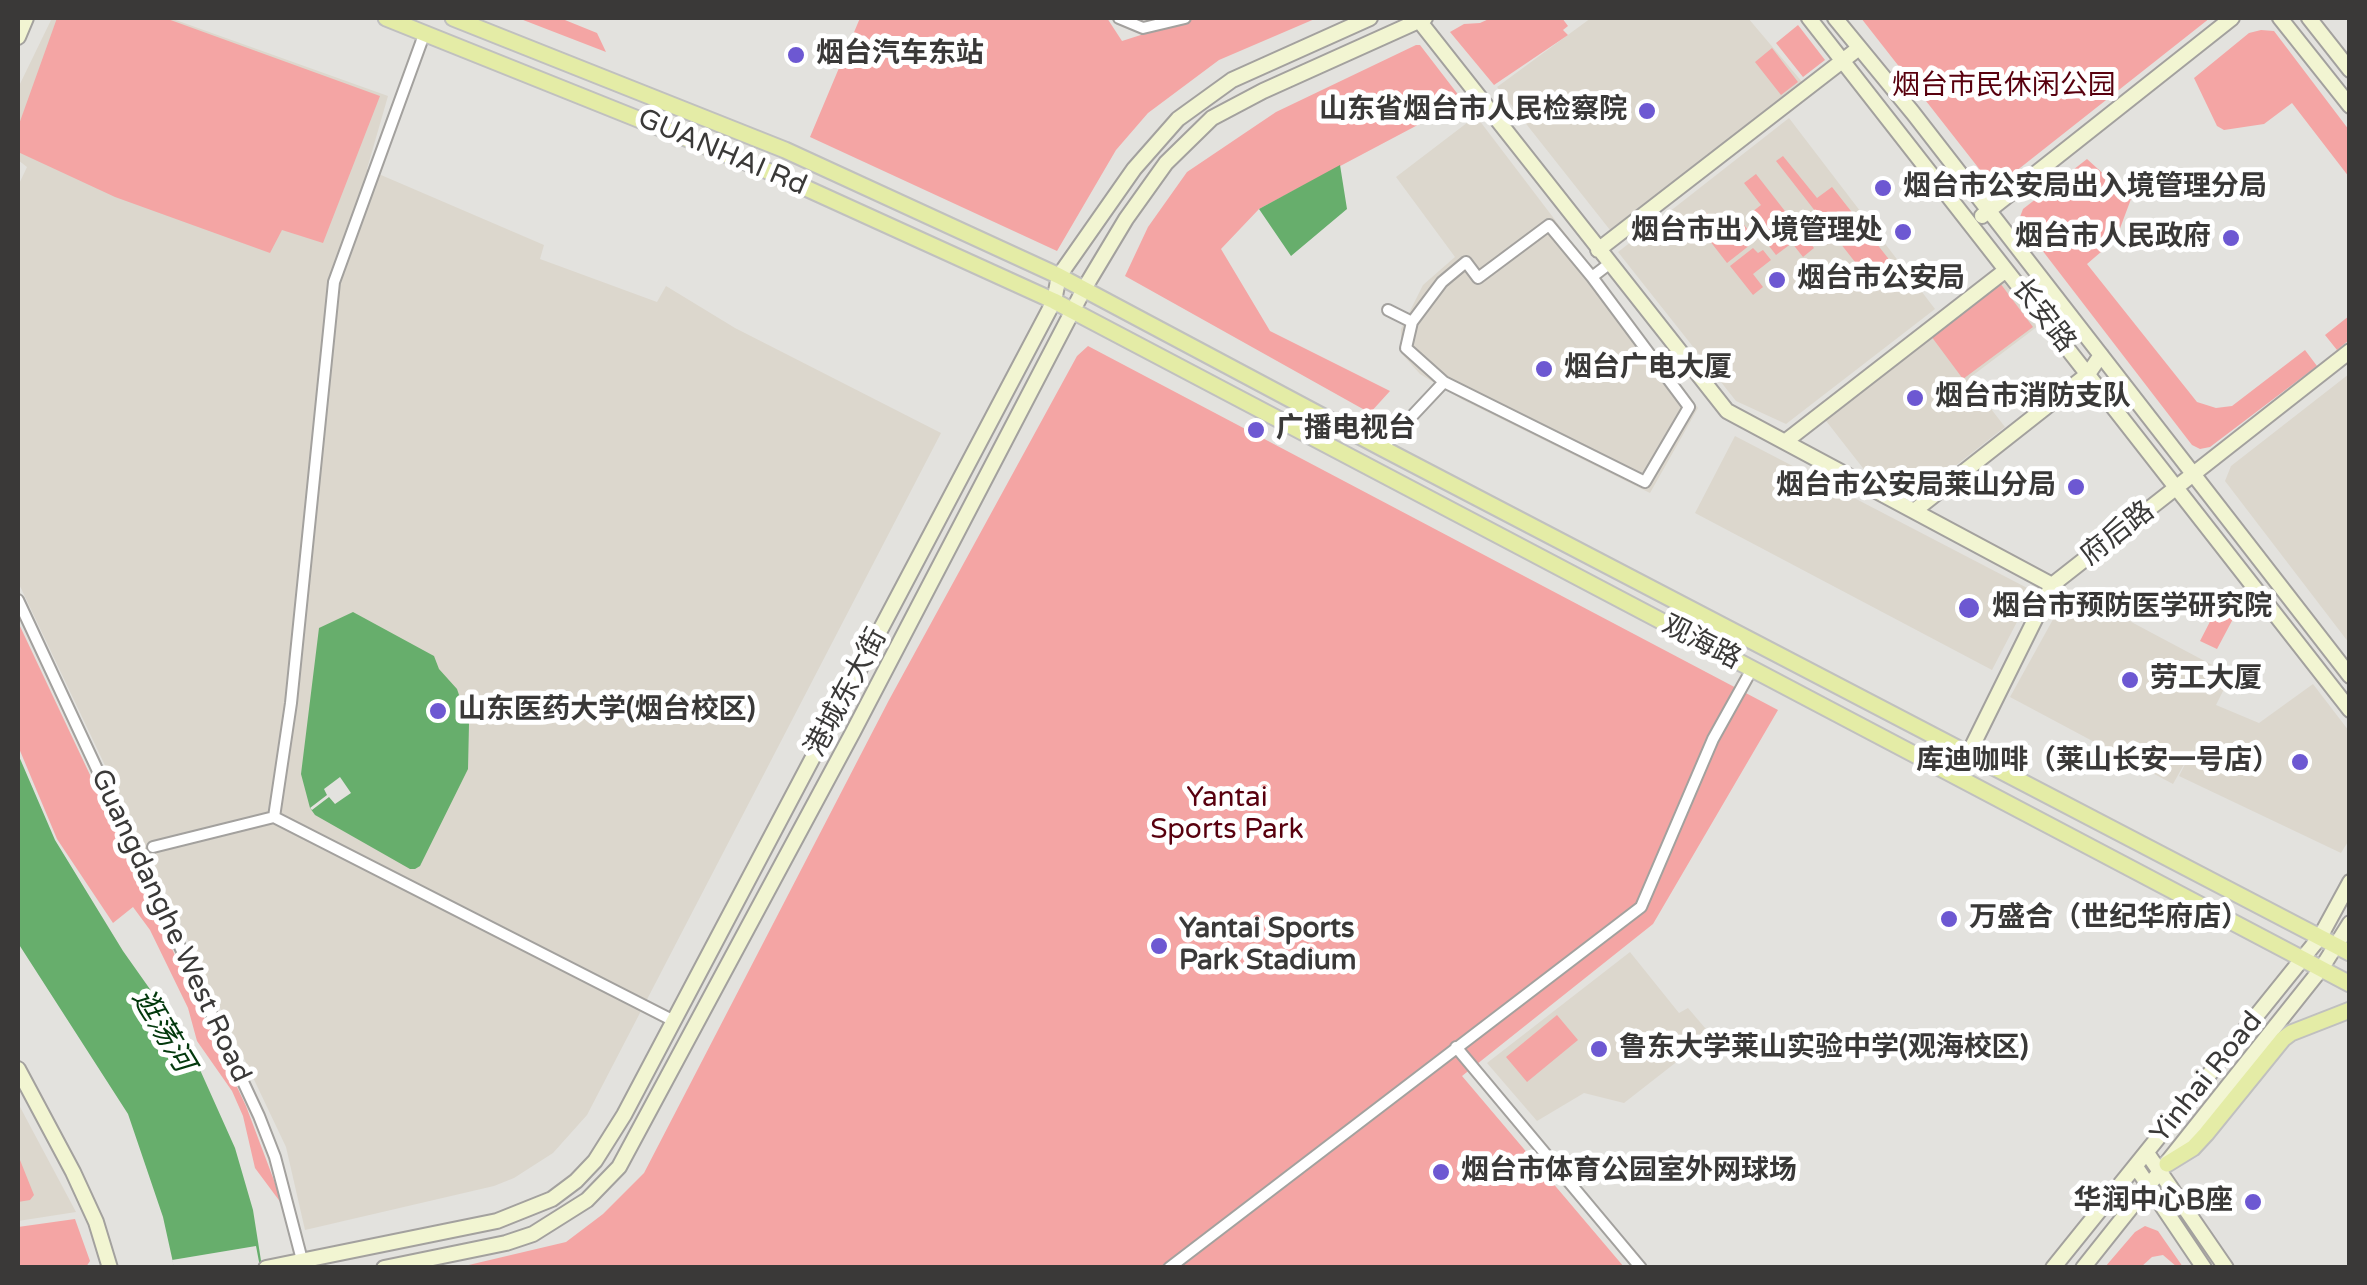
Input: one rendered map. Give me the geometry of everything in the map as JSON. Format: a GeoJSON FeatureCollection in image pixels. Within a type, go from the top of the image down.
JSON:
{"type":"FeatureCollection","features":[{"type":"Feature","properties":{"kind":"main road","name":"GUANHAI Rd"},"geometry":{"type":"LineString","coordinates":[[386,18],[775,174],[1054,301]]}},
{"type":"Feature","properties":{"kind":"main road","name":"GUANHAI Rd"},"geometry":{"type":"LineString","coordinates":[[460,19],[785,150],[1059,276]]}},
{"type":"Feature","properties":{"kind":"main road","name":"观海路"},"geometry":{"type":"LineString","coordinates":[[1059,276],[2343,949]]}},
{"type":"Feature","properties":{"kind":"main road","name":"观海路"},"geometry":{"type":"LineString","coordinates":[[1054,301],[2350,984]]}},
{"type":"Feature","properties":{"kind":"main road"},"geometry":{"type":"LineString","coordinates":[[2164,1168],[2206,1134],[2290,1033],[2350,1010]]}},
{"type":"Feature","properties":{"kind":"street"},"geometry":{"type":"LineString","coordinates":[[18,37],[26,18]]}},
{"type":"Feature","properties":{"kind":"street"},"geometry":{"type":"LineString","coordinates":[[1119,18],[1143,28],[1184,18]]}},
{"type":"Feature","properties":{"kind":"street","name":"港城东大街"},"geometry":{"type":"LineString","coordinates":[[266,1268],[497,1220],[552,1198],[576,1182],[609,1141],[674,1021],[1054,301],[1059,276],[1134,169],[1178,118],[1232,80],[1370,18]]}},
{"type":"Feature","properties":{"kind":"street"},"geometry":{"type":"LineString","coordinates":[[1420,18],[1608,264],[1727,411],[2052,585]]}},
{"type":"Feature","properties":{"kind":"street","name":"港城东大街"},"geometry":{"type":"LineString","coordinates":[[384,1268],[533,1234],[587,1200],[619,1167],[1084,289],[1126,219],[1166,163],[1212,118],[1263,90],[1420,18]]}},
{"type":"Feature","properties":{"kind":"street","name":"长安路"},"geometry":{"type":"LineString","coordinates":[[1809,18],[2350,710]]}},
{"type":"Feature","properties":{"kind":"street"},"geometry":{"type":"LineString","coordinates":[[1835,18],[2350,676]]}},
{"type":"Feature","properties":{"kind":"street"},"geometry":{"type":"LineString","coordinates":[[1971,225],[2232,18]]}},
{"type":"Feature","properties":{"kind":"street"},"geometry":{"type":"LineString","coordinates":[[2280,18],[2350,106]]}},
{"type":"Feature","properties":{"kind":"street"},"geometry":{"type":"LineString","coordinates":[[2309,18],[2350,70]]}},
{"type":"Feature","properties":{"kind":"street"},"geometry":{"type":"LineString","coordinates":[[450,42],[460,19]]}},
{"type":"Feature","properties":{"kind":"street"},"geometry":{"type":"LineString","coordinates":[[274,817],[293,684],[334,282],[425,32]]}},
{"type":"Feature","properties":{"kind":"street"},"geometry":{"type":"LineString","coordinates":[[1598,250],[1859,48]]}},
{"type":"Feature","properties":{"kind":"street"},"geometry":{"type":"LineString","coordinates":[[1549,225],[1592,277],[1689,407],[1646,482],[1444,382],[1406,348],[1412,322],[1442,282],[1466,262],[1478,278],[1549,225]]}},
{"type":"Feature","properties":{"kind":"street"},"geometry":{"type":"LineString","coordinates":[[1592,277],[1608,264]]}},
{"type":"Feature","properties":{"kind":"street"},"geometry":{"type":"LineString","coordinates":[[1786,441],[2006,270]]}},
{"type":"Feature","properties":{"kind":"street"},"geometry":{"type":"LineString","coordinates":[[1388,310],[1412,322]]}},
{"type":"Feature","properties":{"kind":"street","name":"府后路"},"geometry":{"type":"LineString","coordinates":[[1958,775],[2052,585],[2350,350]]}},
{"type":"Feature","properties":{"kind":"street"},"geometry":{"type":"LineString","coordinates":[[1914,511],[2088,374],[2101,355]]}},
{"type":"Feature","properties":{"kind":"street"},"geometry":{"type":"LineString","coordinates":[[1382,448],[1444,382]]}},
{"type":"Feature","properties":{"kind":"street","name":"Guangdanghe West Road"},"geometry":{"type":"LineString","coordinates":[[18,600],[260,1116],[302,1260]]}},
{"type":"Feature","properties":{"kind":"street"},"geometry":{"type":"LineString","coordinates":[[1168,1268],[1641,907],[1713,740],[1752,669]]}},
{"type":"Feature","properties":{"kind":"street"},"geometry":{"type":"LineString","coordinates":[[153,847],[274,817],[674,1021]]}},
{"type":"Feature","properties":{"kind":"street","name":"Yinhai Road"},"geometry":{"type":"LineString","coordinates":[[2053,1268],[2304,958],[2350,882]]}},
{"type":"Feature","properties":{"kind":"street","name":"Yinhai Road"},"geometry":{"type":"LineString","coordinates":[[2083,1268],[2321,970],[2343,949],[2350,923]]}},
{"type":"Feature","properties":{"kind":"street"},"geometry":{"type":"LineString","coordinates":[[1456,1047],[1641,1268]]}},
{"type":"Feature","properties":{"kind":"street"},"geometry":{"type":"LineString","coordinates":[[18,1069],[73,1172],[96,1222],[110,1268]]}},
{"type":"Feature","properties":{"kind":"street"},"geometry":{"type":"LineString","coordinates":[[2146,1153],[2164,1168],[2226,1268]]}},
{"type":"Feature","properties":{"kind":"street"},"geometry":{"type":"LineString","coordinates":[[2136,1167],[2204,1268]]}},
{"type":"Feature","properties":{"kind":"shaded area","name":"山东医药大学(烟台校区)"},"geometry":{"type":"Polygon","coordinates":[[[52,18],[170,18],[388,96],[367,169],[544,245],[540,259],[657,302],[666,286],[735,328],[941,433],[587,1115],[553,1153],[494,1186],[305,1230],[286,1147],[18,582],[18,186],[27,167],[18,160],[18,88],[52,18]]]}},
{"type":"Feature","properties":{"kind":"shaded area"},"geometry":{"type":"Polygon","coordinates":[[[1591,18],[1748,18],[1803,83],[1610,230],[1497,87],[1591,18]]]}},
{"type":"Feature","properties":{"kind":"shaded area"},"geometry":{"type":"Polygon","coordinates":[[[1476,116],[1698,408],[1650,493],[1463,400],[1420,374],[1401,353],[1401,329],[1423,285],[1455,257],[1396,177],[1476,116]]]}},
{"type":"Feature","properties":{"kind":"shaded area","name":"烟台市公安局"},"geometry":{"type":"Polygon","coordinates":[[[1789,118],[1935,309],[1786,424],[1736,401],[1618,252],[1789,118]]]}},
{"type":"Feature","properties":{"kind":"shaded area","name":"烟台市消防支队"},"geometry":{"type":"Polygon","coordinates":[[[2002,280],[2038,326],[1968,379],[2005,427],[1917,496],[1866,472],[1823,417],[2002,280]]]}},
{"type":"Feature","properties":{"kind":"shaded area"},"geometry":{"type":"Polygon","coordinates":[[[2349,374],[2349,643],[2225,481],[2231,466],[2349,374]]]}},
{"type":"Feature","properties":{"kind":"shaded area"},"geometry":{"type":"Polygon","coordinates":[[[1735,436],[2033,591],[1992,670],[1695,513],[1735,436]]]}},
{"type":"Feature","properties":{"kind":"shaded area"},"geometry":{"type":"Polygon","coordinates":[[[2073,591],[2231,675],[2216,705],[2259,723],[2313,684],[2349,731],[2349,840],[2341,853],[2179,776],[2196,743],[2173,784],[2010,697],[2066,596],[2073,591]]]}},
{"type":"Feature","properties":{"kind":"shaded area","name":"鲁东大学莱山实验中学(观海校区)"},"geometry":{"type":"Polygon","coordinates":[[[1630,952],[1679,1013],[1688,1008],[1711,1035],[1624,1103],[1584,1093],[1537,1121],[1487,1063],[1630,952]]]}},
{"type":"Feature","properties":{"kind":"shaded area"},"geometry":{"type":"Polygon","coordinates":[[[18,1103],[28,1122],[76,1212],[18,1221],[18,1103]]]}},
{"type":"Feature","properties":{"kind":"green space"},"geometry":{"type":"Polygon","coordinates":[[[57,18],[165,18],[380,96],[323,243],[282,230],[270,253],[115,197],[18,152],[18,127],[57,18]]]}},
{"type":"Feature","properties":{"kind":"green space"},"geometry":{"type":"Polygon","coordinates":[[[518,18],[560,18],[597,33],[606,52],[518,18]]]}},
{"type":"Feature","properties":{"kind":"green space"},"geometry":{"type":"Polygon","coordinates":[[[860,18],[1107,18],[1122,41],[1194,18],[1317,18],[1219,60],[1148,113],[1116,150],[1057,251],[810,137],[860,18]]]}},
{"type":"Feature","properties":{"kind":"green space"},"geometry":{"type":"Polygon","coordinates":[[[1491,18],[1562,18],[1568,26],[1563,30],[1568,35],[1494,85],[1450,32],[1464,24],[1491,18]]]}},
{"type":"Feature","properties":{"kind":"green space","name":"烟台市民休闲公园"},"geometry":{"type":"Polygon","coordinates":[[[1861,18],[2210,18],[1999,181],[1984,175],[1861,18]]]}},
{"type":"Feature","properties":{"kind":"green space"},"geometry":{"type":"Polygon","coordinates":[[[1798,25],[1825,60],[1803,77],[1776,43],[1798,25]]]}},
{"type":"Feature","properties":{"kind":"green space"},"geometry":{"type":"Polygon","coordinates":[[[2274,31],[2349,130],[2349,177],[2292,103],[2264,124],[2224,130],[2217,126],[2194,78],[2249,33],[2274,31]]]}},
{"type":"Feature","properties":{"kind":"green space"},"geometry":{"type":"Polygon","coordinates":[[[1420,45],[1463,101],[1259,209],[1221,249],[1270,331],[1390,391],[1370,413],[1125,276],[1148,227],[1187,172],[1276,112],[1420,45]]]}},
{"type":"Feature","properties":{"kind":"green space"},"geometry":{"type":"Polygon","coordinates":[[[1772,48],[1798,82],[1781,95],[1755,62],[1772,48]]]}},
{"type":"Feature","properties":{"kind":"green space"},"geometry":{"type":"Polygon","coordinates":[[[1783,156],[1817,198],[1832,187],[1895,267],[1873,285],[1776,161],[1783,156]]]}},
{"type":"Feature","properties":{"kind":"green space"},"geometry":{"type":"Polygon","coordinates":[[[2087,159],[2131,199],[2116,239],[2087,264],[2197,402],[2216,408],[2232,406],[2305,350],[2317,366],[2210,447],[2200,449],[2192,445],[2022,224],[2023,209],[2087,159]]]}},
{"type":"Feature","properties":{"kind":"green space"},"geometry":{"type":"Polygon","coordinates":[[[1756,174],[1788,215],[1767,232],[1762,226],[1757,229],[1747,216],[1761,205],[1744,183],[1756,174]]]}},
{"type":"Feature","properties":{"kind":"green space"},"geometry":{"type":"Polygon","coordinates":[[[1707,213],[1724,234],[1741,221],[1751,234],[1746,239],[1750,245],[1727,263],[1696,223],[1707,213]]]}},
{"type":"Feature","properties":{"kind":"green space"},"geometry":{"type":"Polygon","coordinates":[[[1790,218],[1814,248],[1803,257],[1792,243],[1776,255],[1769,246],[1774,241],[1769,234],[1790,218]]]}},
{"type":"Feature","properties":{"kind":"green space"},"geometry":{"type":"Polygon","coordinates":[[[1753,248],[1758,253],[1763,250],[1771,260],[1753,274],[1763,287],[1753,295],[1730,266],[1753,248]]]}},
{"type":"Feature","properties":{"kind":"green space"},"geometry":{"type":"Polygon","coordinates":[[[2000,283],[2033,327],[1963,379],[1931,336],[2000,283]]]}},
{"type":"Feature","properties":{"kind":"green space"},"geometry":{"type":"Polygon","coordinates":[[[2349,316],[2349,340],[2337,350],[2325,335],[2349,316]]]}},
{"type":"Feature","properties":{"kind":"green space","name":"Yantai Sports Park"},"geometry":{"type":"Polygon","coordinates":[[[1088,346],[1778,710],[1653,924],[1462,1076],[1624,1267],[456,1268],[566,1242],[603,1214],[644,1173],[889,700],[1077,356],[1088,346]]]}},
{"type":"Feature","properties":{"kind":"green space"},"geometry":{"type":"Polygon","coordinates":[[[2217,608],[2234,617],[2217,649],[2200,641],[2217,608]]]}},
{"type":"Feature","properties":{"kind":"green space"},"geometry":{"type":"Polygon","coordinates":[[[18,622],[246,1106],[284,1207],[255,1168],[243,1116],[232,1091],[197,1041],[188,1008],[150,930],[133,907],[113,923],[57,839],[18,746],[18,622]]]}},
{"type":"Feature","properties":{"kind":"green space"},"geometry":{"type":"Polygon","coordinates":[[[1557,1015],[1578,1040],[1527,1082],[1506,1057],[1557,1015]]]}},
{"type":"Feature","properties":{"kind":"green space"},"geometry":{"type":"Polygon","coordinates":[[[18,1155],[34,1195],[18,1202],[18,1155]]]}},
{"type":"Feature","properties":{"kind":"green space"},"geometry":{"type":"Polygon","coordinates":[[[75,1219],[90,1261],[86,1267],[18,1267],[18,1227],[75,1219]]]}},
{"type":"Feature","properties":{"kind":"green space"},"geometry":{"type":"Polygon","coordinates":[[[2145,1226],[2158,1231],[2183,1267],[2177,1267],[2163,1255],[2152,1257],[2141,1267],[2105,1267],[2135,1232],[2145,1226]]]}},
{"type":"Feature","properties":{"kind":"water"},"geometry":{"type":"Polygon","coordinates":[[[1340,165],[1347,209],[1291,256],[1259,209],[1340,165]]]}},
{"type":"Feature","properties":{"kind":"water"},"geometry":{"type":"Polygon","coordinates":[[[353,612],[434,656],[439,669],[457,689],[469,724],[468,769],[420,866],[415,869],[315,815],[301,774],[319,628],[353,612]]]}},
{"type":"Feature","properties":{"kind":"water","name":"逛荡河"},"geometry":{"type":"Polygon","coordinates":[[[18,754],[55,840],[123,951],[188,1043],[235,1148],[253,1210],[262,1267],[174,1267],[163,1217],[128,1114],[18,943],[18,754]]]}},
{"type":"Feature","properties":{"kind":"pier"},"geometry":{"type":"Polygon","coordinates":[[[340,777],[351,793],[335,804],[329,797],[312,810],[327,795],[324,789],[340,777]]]}},
{"type":"Feature","properties":{"kind":"pier"},"geometry":{"type":"Polygon","coordinates":[[[256,1246],[260,1267],[174,1268],[172,1260],[256,1246]]]}},
{"type":"Feature","properties":{"kind":"place","name":"烟台汽车东站"},"geometry":{"type":"Point","coordinates":[796,55]}},
{"type":"Feature","properties":{"kind":"place","name":"山东省烟台市人民检察院"},"geometry":{"type":"Point","coordinates":[1647,111]}},
{"type":"Feature","properties":{"kind":"place","name":"烟台市公安局出入境管理分局"},"geometry":{"type":"Point","coordinates":[1883,188]}},
{"type":"Feature","properties":{"kind":"place","name":"烟台市出入境管理处"},"geometry":{"type":"Point","coordinates":[1903,232]}},
{"type":"Feature","properties":{"kind":"place","name":"烟台市人民政府"},"geometry":{"type":"Point","coordinates":[2231,238]}},
{"type":"Feature","properties":{"kind":"place","name":"烟台市公安局"},"geometry":{"type":"Point","coordinates":[1777,280]}},
{"type":"Feature","properties":{"kind":"place","name":"烟台广电大厦"},"geometry":{"type":"Point","coordinates":[1544,369]}},
{"type":"Feature","properties":{"kind":"place","name":"烟台市消防支队"},"geometry":{"type":"Point","coordinates":[1915,398]}},
{"type":"Feature","properties":{"kind":"place","name":"广播电视台"},"geometry":{"type":"Point","coordinates":[1256,430]}},
{"type":"Feature","properties":{"kind":"place","name":"烟台市公安局莱山分局"},"geometry":{"type":"Point","coordinates":[2076,487]}},
{"type":"Feature","properties":{"kind":"place","name":"烟台市预防医学研究院"},"geometry":{"type":"Point","coordinates":[1969,608]}},
{"type":"Feature","properties":{"kind":"place","name":"劳工大厦"},"geometry":{"type":"Point","coordinates":[2130,680]}},
{"type":"Feature","properties":{"kind":"place","name":"山东医药大学(烟台校区)"},"geometry":{"type":"Point","coordinates":[438,711]}},
{"type":"Feature","properties":{"kind":"place","name":"库迪咖啡（莱山长安一号店）"},"geometry":{"type":"Point","coordinates":[2300,762]}},
{"type":"Feature","properties":{"kind":"place","name":"万盛合（世纪华府店）"},"geometry":{"type":"Point","coordinates":[1949,919]}},
{"type":"Feature","properties":{"kind":"place","name":"Yantai Sports Park Stadium"},"geometry":{"type":"Point","coordinates":[1159,946]}},
{"type":"Feature","properties":{"kind":"place","name":"鲁东大学莱山实验中学(观海校区)"},"geometry":{"type":"Point","coordinates":[1599,1049]}},
{"type":"Feature","properties":{"kind":"place","name":"烟台市体育公园室外网球场"},"geometry":{"type":"Point","coordinates":[1441,1172]}},
{"type":"Feature","properties":{"kind":"place","name":"华润中心B座"},"geometry":{"type":"Point","coordinates":[2253,1202]}}]}
